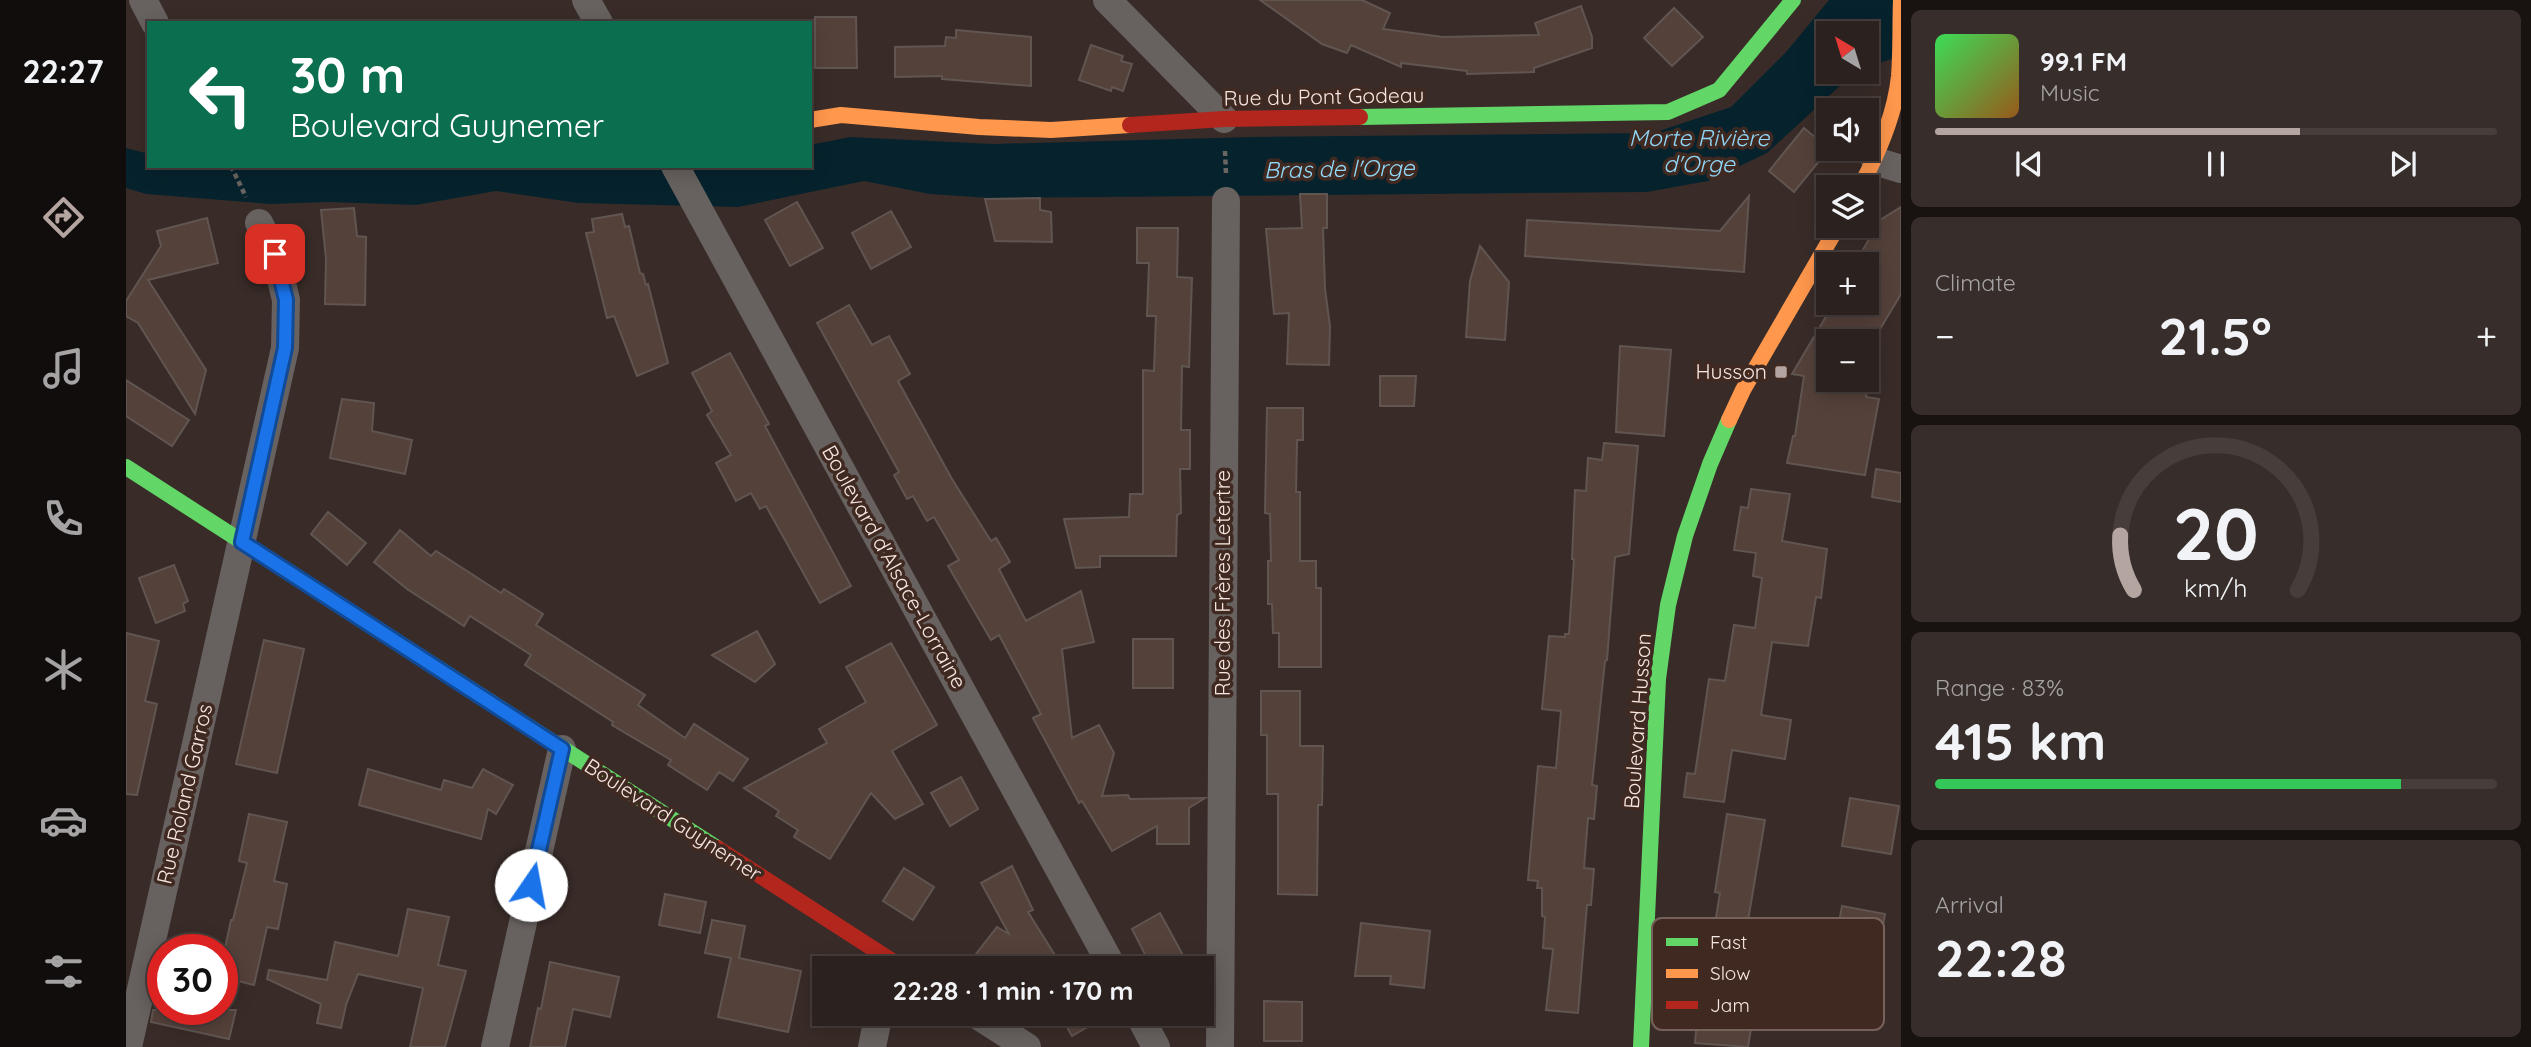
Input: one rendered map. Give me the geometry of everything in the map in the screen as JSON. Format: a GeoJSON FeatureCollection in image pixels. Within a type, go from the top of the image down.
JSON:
{"type":"FeatureCollection","features":[{"type":"Feature","properties":{"kind":"street"},"geometry":{"type":"LineString","coordinates":[[143,0],[154,21]]}},
{"type":"Feature","properties":{"kind":"street"},"geometry":{"type":"LineString","coordinates":[[586,0],[597,21]]}},
{"type":"Feature","properties":{"kind":"street"},"geometry":{"type":"LineString","coordinates":[[1107,0],[1224,119]]}},
{"type":"Feature","properties":{"kind":"street","name":"Rue du Pont Godeau"},"geometry":{"type":"LineString","coordinates":[[812,120],[841,115],[979,127],[1051,130],[1224,119],[1668,112],[1719,90],[1793,0]]}},
{"type":"Feature","properties":{"kind":"street"},"geometry":{"type":"LineString","coordinates":[[1888,165],[1890,121],[1900,74],[1900,0]]}},
{"type":"Feature","properties":{"kind":"street","name":"Boulevard d'Alsace-Lorraine"},"geometry":{"type":"LineString","coordinates":[[676,168],[1106,956]]}},
{"type":"Feature","properties":{"kind":"street","name":"Rue des Frères Letertre"},"geometry":{"type":"LineString","coordinates":[[1220,1047],[1226,201]]}},
{"type":"Feature","properties":{"kind":"street","name":"Rue Roland Garros"},"geometry":{"type":"LineString","coordinates":[[128,1047],[285,348],[286,300],[275,254],[254,214]]}},
{"type":"Feature","properties":{"kind":"street","name":"Boulevard Husson"},"geometry":{"type":"LineString","coordinates":[[1641,1047],[1658,679],[1668,605],[1685,536],[1710,464],[1743,390],[1831,238]]}},
{"type":"Feature","properties":{"kind":"street","name":"Boulevard Guynemer"},"geometry":{"type":"LineString","coordinates":[[126,467],[880,956]]}},
{"type":"Feature","properties":{"kind":"street"},"geometry":{"type":"LineString","coordinates":[[495,1047],[562,749]]}},
{"type":"Feature","properties":{"kind":"street"},"geometry":{"type":"LineString","coordinates":[[872,1047],[876,1026]]}},
{"type":"Feature","properties":{"kind":"street"},"geometry":{"type":"LineString","coordinates":[[994,1026],[1027,1047]]}},
{"type":"Feature","properties":{"kind":"street"},"geometry":{"type":"LineString","coordinates":[[1145,1026],[1156,1047]]}},
{"type":"Feature","properties":{"kind":"path"},"geometry":{"type":"LineString","coordinates":[[1224,119],[1226,201]]}},
{"type":"Feature","properties":{"kind":"path"},"geometry":{"type":"LineString","coordinates":[[232,168],[254,214]]}},
{"type":"Feature","properties":{"kind":"water","name":"Morte Rivière d'Orge"},"geometry":{"type":"Polygon","coordinates":[[[1829,0],[1901,0],[1901,56],[1880,63],[1880,21],[1816,21],[1816,84],[1842,84],[1827,98],[1816,98],[1816,108],[1767,153],[1708,181],[1647,192],[989,198],[930,194],[864,181],[738,207],[578,203],[496,191],[416,205],[329,202],[270,204],[146,194],[126,188],[126,148],[147,153],[147,168],[812,168],[812,145],[850,137],[993,144],[1251,137],[1653,133],[1731,107],[1787,51],[1829,0]]]}},
{"type":"Feature","properties":{"kind":"building"},"geometry":{"type":"Polygon","coordinates":[[[1260,0],[1362,0],[1390,13],[1383,29],[1443,37],[1539,35],[1535,23],[1581,6],[1592,37],[1592,48],[1534,68],[1534,72],[1467,74],[1467,71],[1401,63],[1401,67],[1351,45],[1347,53],[1322,44],[1260,0]]]}},
{"type":"Feature","properties":{"kind":"building"},"geometry":{"type":"Polygon","coordinates":[[[1674,8],[1703,37],[1672,66],[1644,38],[1674,8]]]}},
{"type":"Feature","properties":{"kind":"building"},"geometry":{"type":"Polygon","coordinates":[[[815,17],[856,17],[857,68],[815,68],[815,17]]]}},
{"type":"Feature","properties":{"kind":"building"},"geometry":{"type":"Polygon","coordinates":[[[956,30],[1031,37],[1031,86],[942,79],[942,76],[895,77],[895,47],[945,46],[946,37],[956,38],[956,30]]]}},
{"type":"Feature","properties":{"kind":"building"},"geometry":{"type":"Polygon","coordinates":[[[1091,45],[1123,56],[1121,61],[1132,64],[1123,91],[1112,87],[1111,91],[1079,80],[1091,45]]]}},
{"type":"Feature","properties":{"kind":"building"},"geometry":{"type":"Polygon","coordinates":[[[1804,128],[1816,138],[1816,161],[1819,161],[1794,192],[1769,171],[1804,128]]]}},
{"type":"Feature","properties":{"kind":"building"},"geometry":{"type":"Polygon","coordinates":[[[1300,194],[1327,194],[1327,228],[1323,228],[1325,289],[1330,326],[1329,365],[1287,364],[1289,313],[1274,314],[1266,229],[1302,228],[1300,194]]]}},
{"type":"Feature","properties":{"kind":"building"},"geometry":{"type":"Polygon","coordinates":[[[1749,196],[1744,272],[1525,256],[1527,220],[1720,231],[1749,196]]]}},
{"type":"Feature","properties":{"kind":"building"},"geometry":{"type":"Polygon","coordinates":[[[1040,198],[1040,210],[1051,212],[1052,242],[995,241],[985,199],[1040,198]]]}},
{"type":"Feature","properties":{"kind":"building"},"geometry":{"type":"Polygon","coordinates":[[[797,202],[823,248],[790,266],[765,220],[797,202]]]}},
{"type":"Feature","properties":{"kind":"building"},"geometry":{"type":"Polygon","coordinates":[[[1901,207],[1901,294],[1879,331],[1819,329],[1827,315],[1879,315],[1879,252],[1862,252],[1870,238],[1879,238],[1879,222],[1901,207]]]}},
{"type":"Feature","properties":{"kind":"building"},"geometry":{"type":"Polygon","coordinates":[[[354,208],[357,236],[366,237],[365,305],[325,304],[326,259],[321,210],[354,208]]]}},
{"type":"Feature","properties":{"kind":"building"},"geometry":{"type":"Polygon","coordinates":[[[891,211],[911,247],[871,269],[852,233],[891,211]]]}},
{"type":"Feature","properties":{"kind":"building"},"geometry":{"type":"Polygon","coordinates":[[[622,214],[625,227],[629,226],[640,273],[643,274],[646,285],[648,284],[668,363],[637,376],[614,316],[607,318],[586,233],[594,232],[592,219],[622,214]]]}},
{"type":"Feature","properties":{"kind":"building"},"geometry":{"type":"Polygon","coordinates":[[[207,218],[218,263],[148,280],[206,370],[195,414],[138,323],[126,316],[126,301],[161,246],[157,231],[207,218]]]}},
{"type":"Feature","properties":{"kind":"building"},"geometry":{"type":"Polygon","coordinates":[[[1137,228],[1178,228],[1177,277],[1192,278],[1189,367],[1182,366],[1181,430],[1190,430],[1190,469],[1180,469],[1181,513],[1177,515],[1176,556],[1100,556],[1100,567],[1076,568],[1064,519],[1129,517],[1130,494],[1143,494],[1143,370],[1154,371],[1156,316],[1147,316],[1149,263],[1137,263],[1137,228]]]}},
{"type":"Feature","properties":{"kind":"building"},"geometry":{"type":"Polygon","coordinates":[[[1480,246],[1509,282],[1505,340],[1466,337],[1470,281],[1480,246]]]}},
{"type":"Feature","properties":{"kind":"building"},"geometry":{"type":"Polygon","coordinates":[[[849,305],[872,345],[889,336],[910,374],[898,381],[952,479],[991,541],[996,538],[1010,562],[999,569],[1026,621],[1081,591],[1094,642],[1062,649],[1072,738],[1099,725],[1114,753],[1102,796],[1128,795],[1130,799],[1205,798],[1189,808],[1189,844],[1157,844],[1157,826],[1112,851],[1082,801],[1079,803],[1033,718],[1041,714],[999,635],[991,640],[948,566],[959,560],[934,517],[927,521],[913,496],[907,499],[894,475],[899,472],[817,323],[849,305]]]}},
{"type":"Feature","properties":{"kind":"building"},"geometry":{"type":"Polygon","coordinates":[[[1816,333],[1816,392],[1867,392],[1866,397],[1879,399],[1865,475],[1787,463],[1795,436],[1804,376],[1792,374],[1816,333]]]}},
{"type":"Feature","properties":{"kind":"building"},"geometry":{"type":"Polygon","coordinates":[[[1620,346],[1671,350],[1664,436],[1616,432],[1620,346]]]}},
{"type":"Feature","properties":{"kind":"building"},"geometry":{"type":"Polygon","coordinates":[[[730,353],[769,424],[765,426],[851,586],[820,603],[766,506],[760,509],[751,493],[736,501],[716,463],[731,455],[707,415],[712,411],[692,373],[730,353]]]}},
{"type":"Feature","properties":{"kind":"building"},"geometry":{"type":"Polygon","coordinates":[[[1380,376],[1416,376],[1414,406],[1380,406],[1380,376]]]}},
{"type":"Feature","properties":{"kind":"building"},"geometry":{"type":"Polygon","coordinates":[[[126,380],[189,420],[172,446],[126,416],[126,380]]]}},
{"type":"Feature","properties":{"kind":"building"},"geometry":{"type":"Polygon","coordinates":[[[342,399],[374,403],[372,431],[412,440],[405,474],[330,458],[342,399]]]}},
{"type":"Feature","properties":{"kind":"building"},"geometry":{"type":"Polygon","coordinates":[[[1267,408],[1303,408],[1303,440],[1297,440],[1296,492],[1300,492],[1300,561],[1316,561],[1316,588],[1321,588],[1321,667],[1279,667],[1279,633],[1273,633],[1272,604],[1268,604],[1268,561],[1271,561],[1270,514],[1265,513],[1267,408]]]}},
{"type":"Feature","properties":{"kind":"building"},"geometry":{"type":"Polygon","coordinates":[[[1604,443],[1638,446],[1629,554],[1615,557],[1607,660],[1592,785],[1597,786],[1594,819],[1588,818],[1584,868],[1594,869],[1591,905],[1587,905],[1578,1013],[1546,1010],[1553,949],[1543,948],[1545,917],[1542,916],[1542,888],[1537,888],[1538,881],[1528,880],[1538,766],[1556,768],[1561,711],[1542,709],[1549,636],[1565,637],[1565,634],[1569,634],[1575,490],[1586,491],[1588,458],[1602,460],[1604,443]]]}},
{"type":"Feature","properties":{"kind":"building"},"geometry":{"type":"Polygon","coordinates":[[[1876,469],[1901,473],[1901,502],[1872,497],[1876,469]]]}},
{"type":"Feature","properties":{"kind":"building"},"geometry":{"type":"Polygon","coordinates":[[[1751,489],[1790,494],[1782,541],[1827,549],[1821,598],[1816,597],[1808,646],[1772,642],[1761,715],[1791,720],[1785,759],[1732,750],[1724,802],[1684,797],[1687,773],[1695,774],[1709,679],[1725,681],[1734,625],[1755,628],[1762,578],[1753,576],[1756,553],[1734,550],[1741,507],[1748,508],[1751,489]]]}},
{"type":"Feature","properties":{"kind":"building"},"geometry":{"type":"Polygon","coordinates":[[[328,512],[366,543],[347,565],[311,534],[328,512]]]}},
{"type":"Feature","properties":{"kind":"building"},"geometry":{"type":"Polygon","coordinates":[[[400,530],[431,556],[436,551],[501,593],[504,589],[543,614],[536,625],[645,695],[638,705],[685,738],[694,724],[748,759],[733,781],[719,772],[707,790],[668,765],[671,760],[612,725],[613,722],[525,665],[531,655],[470,616],[464,626],[407,589],[374,562],[400,530]]]}},
{"type":"Feature","properties":{"kind":"building"},"geometry":{"type":"Polygon","coordinates":[[[174,565],[188,601],[183,604],[185,611],[156,623],[139,578],[174,565]]]}},
{"type":"Feature","properties":{"kind":"building"},"geometry":{"type":"Polygon","coordinates":[[[757,631],[775,664],[755,682],[712,655],[757,631]]]}},
{"type":"Feature","properties":{"kind":"building"},"geometry":{"type":"Polygon","coordinates":[[[126,633],[159,641],[145,701],[157,704],[137,795],[126,794],[126,633]]]}},
{"type":"Feature","properties":{"kind":"building"},"geometry":{"type":"Polygon","coordinates":[[[1133,639],[1173,639],[1173,688],[1133,688],[1133,639]]]}},
{"type":"Feature","properties":{"kind":"building"},"geometry":{"type":"Polygon","coordinates":[[[264,640],[304,649],[277,773],[236,764],[264,640]]]}},
{"type":"Feature","properties":{"kind":"building"},"geometry":{"type":"Polygon","coordinates":[[[891,643],[937,725],[892,751],[923,804],[895,819],[871,793],[830,859],[794,837],[798,830],[776,816],[779,811],[744,788],[827,743],[819,729],[866,702],[846,667],[891,643]]]}},
{"type":"Feature","properties":{"kind":"building"},"geometry":{"type":"Polygon","coordinates":[[[1261,691],[1300,691],[1300,746],[1323,746],[1322,805],[1318,805],[1317,895],[1278,894],[1278,794],[1267,794],[1267,735],[1261,735],[1261,691]]]}},
{"type":"Feature","properties":{"kind":"building"},"geometry":{"type":"Polygon","coordinates":[[[368,769],[441,790],[444,780],[472,788],[483,769],[513,785],[496,814],[488,809],[481,839],[359,805],[368,769]]]}},
{"type":"Feature","properties":{"kind":"building"},"geometry":{"type":"Polygon","coordinates":[[[961,777],[978,809],[950,826],[931,793],[961,777]]]}},
{"type":"Feature","properties":{"kind":"building"},"geometry":{"type":"Polygon","coordinates":[[[1850,798],[1899,806],[1891,854],[1842,846],[1850,798]]]}},
{"type":"Feature","properties":{"kind":"building"},"geometry":{"type":"Polygon","coordinates":[[[249,814],[287,822],[274,881],[287,884],[278,929],[267,927],[254,985],[238,981],[238,934],[228,934],[247,863],[239,861],[249,814]]]}},
{"type":"Feature","properties":{"kind":"building"},"geometry":{"type":"Polygon","coordinates":[[[1727,814],[1765,820],[1748,918],[1716,918],[1720,893],[1715,892],[1727,814]]]}},
{"type":"Feature","properties":{"kind":"building"},"geometry":{"type":"Polygon","coordinates":[[[1012,866],[1033,910],[1028,912],[1056,956],[974,956],[997,927],[1009,934],[981,883],[1012,866]]]}},
{"type":"Feature","properties":{"kind":"building"},"geometry":{"type":"Polygon","coordinates":[[[904,868],[934,887],[913,920],[883,901],[904,868]]]}},
{"type":"Feature","properties":{"kind":"building"},"geometry":{"type":"Polygon","coordinates":[[[665,894],[706,902],[700,933],[659,925],[665,894]]]}},
{"type":"Feature","properties":{"kind":"building"},"geometry":{"type":"Polygon","coordinates":[[[1842,906],[1885,914],[1884,920],[1840,918],[1842,906]]]}},
{"type":"Feature","properties":{"kind":"building"},"geometry":{"type":"Polygon","coordinates":[[[408,909],[449,917],[438,965],[466,971],[445,1047],[410,1047],[423,988],[358,974],[346,1005],[341,1028],[317,1023],[321,1004],[267,979],[269,970],[327,980],[335,942],[398,956],[408,909]]]}},
{"type":"Feature","properties":{"kind":"building"},"geometry":{"type":"Polygon","coordinates":[[[1160,913],[1183,956],[1146,956],[1132,929],[1160,913]]]}},
{"type":"Feature","properties":{"kind":"building"},"geometry":{"type":"Polygon","coordinates":[[[712,920],[745,926],[739,958],[801,971],[788,1032],[718,1017],[731,958],[705,953],[712,920]]]}},
{"type":"Feature","properties":{"kind":"building"},"geometry":{"type":"Polygon","coordinates":[[[1361,923],[1430,931],[1424,988],[1390,984],[1391,976],[1355,976],[1361,923]]]}},
{"type":"Feature","properties":{"kind":"building"},"geometry":{"type":"Polygon","coordinates":[[[550,962],[619,977],[610,1017],[573,1009],[565,1047],[530,1047],[538,1008],[541,1009],[550,962]]]}},
{"type":"Feature","properties":{"kind":"building"},"geometry":{"type":"Polygon","coordinates":[[[1264,1001],[1302,1002],[1302,1041],[1264,1041],[1264,1001]]]}},
{"type":"Feature","properties":{"kind":"building"},"geometry":{"type":"Polygon","coordinates":[[[165,1025],[232,1025],[229,1039],[165,1025]]]}},
{"type":"Feature","properties":{"kind":"building"},"geometry":{"type":"Polygon","coordinates":[[[1066,1026],[1089,1026],[1072,1036],[1066,1026]]]}},
{"type":"Feature","properties":{"kind":"building"},"geometry":{"type":"Polygon","coordinates":[[[1696,1030],[1751,1030],[1748,1047],[1695,1043],[1696,1030]]]}},
{"type":"Feature","properties":{"kind":"traffic: fast"},"geometry":{"type":"LineString","coordinates":[[1360,117],[1668,112],[1719,90],[1793,0]]}},
{"type":"Feature","properties":{"kind":"traffic: fast"},"geometry":{"type":"LineString","coordinates":[[1641,1047],[1658,679],[1668,605],[1685,536],[1710,464],[1729,420]]}},
{"type":"Feature","properties":{"kind":"traffic: fast"},"geometry":{"type":"LineString","coordinates":[[126,467],[717,848]]}},
{"type":"Feature","properties":{"kind":"traffic: slow"},"geometry":{"type":"LineString","coordinates":[[1866,175],[1880,147],[1894,105],[1899,76],[1901,0]]}},
{"type":"Feature","properties":{"kind":"traffic: slow"},"geometry":{"type":"LineString","coordinates":[[812,120],[841,115],[979,127],[1051,130],[1130,125]]}},
{"type":"Feature","properties":{"kind":"traffic: slow"},"geometry":{"type":"LineString","coordinates":[[1729,420],[1743,390],[1831,238]]}},
{"type":"Feature","properties":{"kind":"traffic: jam"},"geometry":{"type":"LineString","coordinates":[[1130,125],[1224,119],[1360,117]]}},
{"type":"Feature","properties":{"kind":"traffic: jam"},"geometry":{"type":"LineString","coordinates":[[717,848],[884,956]]}},
{"type":"Feature","properties":{"kind":"place","name":"Husson"},"geometry":{"type":"Point","coordinates":[1781,372]}},
{"type":"Feature","properties":{"kind":"route"},"geometry":{"type":"LineString","coordinates":[[275,254],[286,300],[285,348],[242,542],[562,749],[531,885]]}},
{"type":"Feature","properties":{"kind":"water label","name":"Bras de l'Orge"},"geometry":{"type":"Point","coordinates":[1339,169]}}]}
